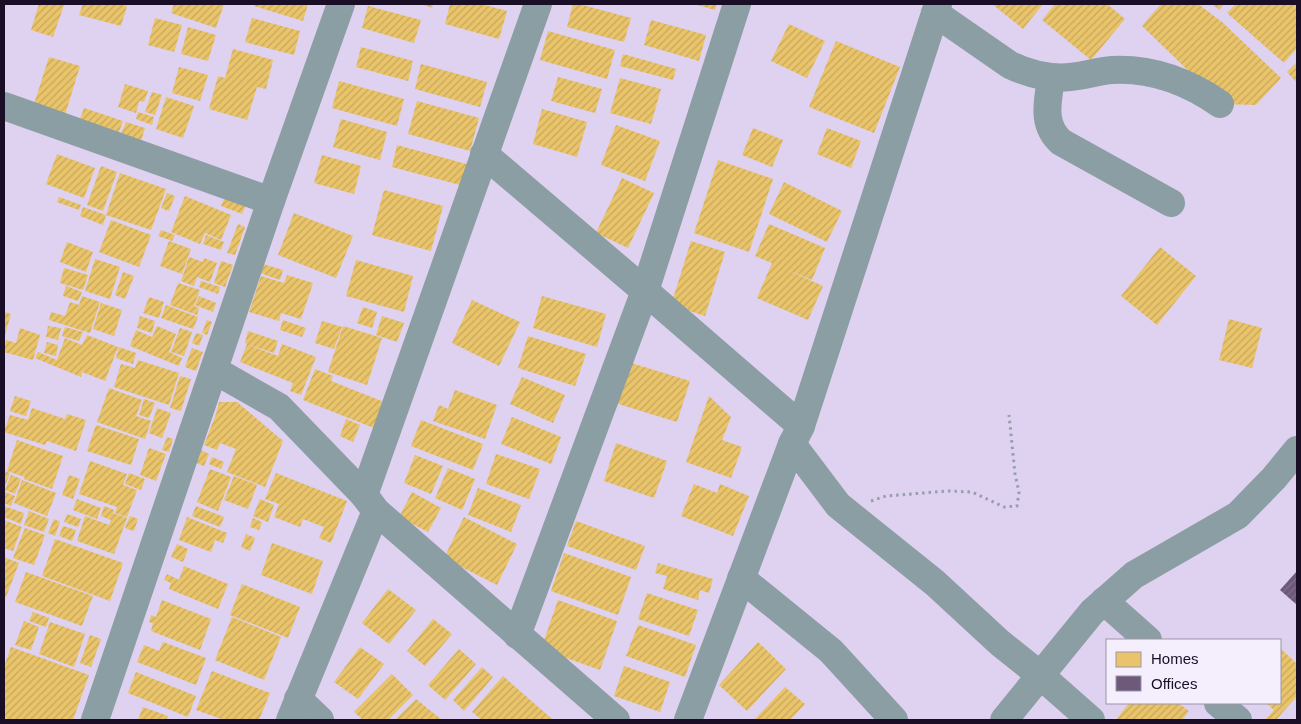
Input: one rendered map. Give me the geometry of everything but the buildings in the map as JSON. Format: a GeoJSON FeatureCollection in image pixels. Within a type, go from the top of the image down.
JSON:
{"type":"FeatureCollection","features":[{"type":"Feature","properties":{"kind":"street"},"geometry":{"type":"LineString","coordinates":[[94,720],[271,201],[341,4]]}},
{"type":"Feature","properties":{"kind":"street"},"geometry":{"type":"LineString","coordinates":[[320,720],[294,710],[370,503],[484,154],[538,4]]}},
{"type":"Feature","properties":{"kind":"street"},"geometry":{"type":"LineString","coordinates":[[517,635],[645,290],[737,4]]}},
{"type":"Feature","properties":{"kind":"street"},"geometry":{"type":"LineString","coordinates":[[688,720],[796,435],[937,8],[1010,65],[1023,71],[1051,78],[1070,77],[1111,70],[1133,70],[1155,74],[1189,85],[1220,104]]}},
{"type":"Feature","properties":{"kind":"street"},"geometry":{"type":"LineString","coordinates":[[1051,78],[1047,114],[1048,123],[1061,142],[1171,203]]}},
{"type":"Feature","properties":{"kind":"street"},"geometry":{"type":"LineString","coordinates":[[4,106],[271,201]]}},
{"type":"Feature","properties":{"kind":"street"},"geometry":{"type":"LineString","coordinates":[[484,154],[645,290],[796,435],[838,505],[936,583],[1000,643],[1091,720]]}},
{"type":"Feature","properties":{"kind":"street"},"geometry":{"type":"LineString","coordinates":[[214,370],[279,407],[370,503],[517,635],[616,720]]}},
{"type":"Feature","properties":{"kind":"street"},"geometry":{"type":"LineString","coordinates":[[1004,720],[1092,612],[1134,575],[1238,515],[1274,478],[1297,450]]}},
{"type":"Feature","properties":{"kind":"street"},"geometry":{"type":"LineString","coordinates":[[741,578],[831,651],[894,720]]}},
{"type":"Feature","properties":{"kind":"street"},"geometry":{"type":"LineString","coordinates":[[1104,601],[1147,639]]}},
{"type":"Feature","properties":{"kind":"street"},"geometry":{"type":"LineString","coordinates":[[1219,704],[1238,720]]}},
{"type":"Feature","properties":{"kind":"path"},"geometry":{"type":"LineString","coordinates":[[838,505],[861,506],[886,496],[948,491],[972,492],[1004,507],[1017,506],[1019,492],[1015,474],[1009,415]]}}]}
